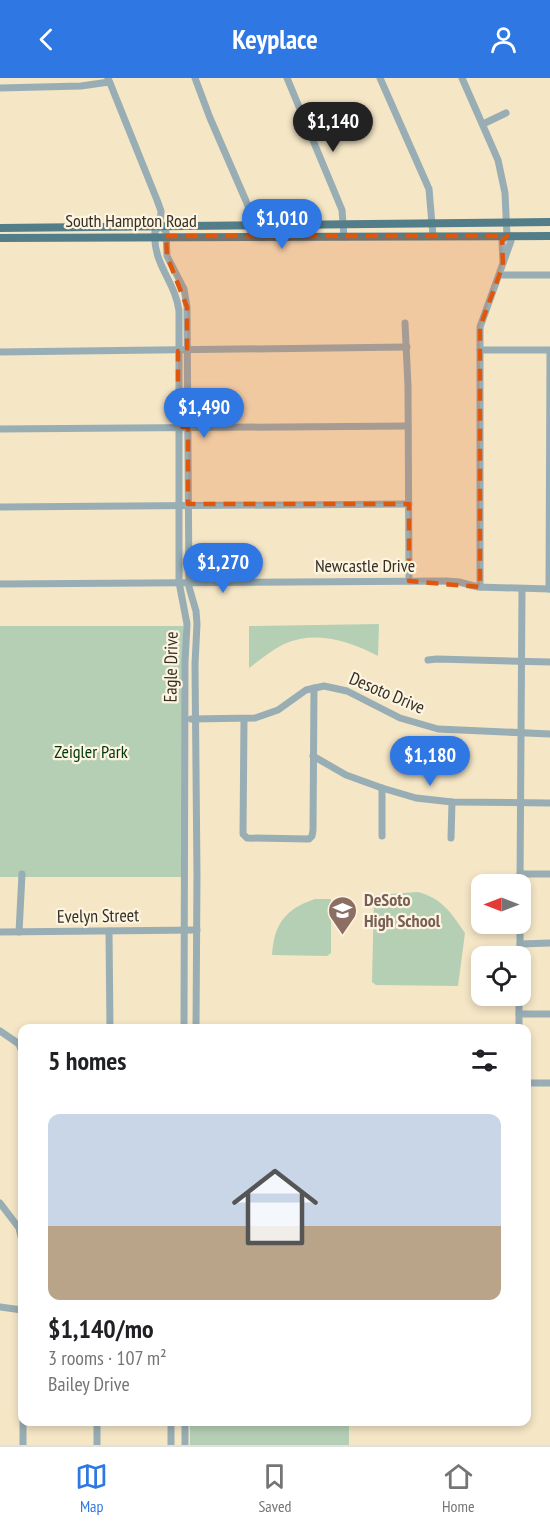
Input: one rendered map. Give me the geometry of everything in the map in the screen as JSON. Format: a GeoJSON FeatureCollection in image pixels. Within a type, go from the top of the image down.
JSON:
{"type":"FeatureCollection","features":[{"type":"Feature","properties":{"kind":"main road","name":"South Hampton Road"},"geometry":{"type":"LineString","coordinates":[[0,228],[550,222]]}},
{"type":"Feature","properties":{"kind":"main road"},"geometry":{"type":"LineString","coordinates":[[45,227],[46,238]]}},
{"type":"Feature","properties":{"kind":"main road","name":"South Hampton Road"},"geometry":{"type":"LineString","coordinates":[[0,238],[550,236]]}},
{"type":"Feature","properties":{"kind":"street"},"geometry":{"type":"LineString","coordinates":[[195,78],[250,212],[251,237]]}},
{"type":"Feature","properties":{"kind":"street"},"geometry":{"type":"LineString","coordinates":[[287,78],[342,210],[344,237]]}},
{"type":"Feature","properties":{"kind":"street"},"geometry":{"type":"LineString","coordinates":[[381,78],[429,189],[433,236]]}},
{"type":"Feature","properties":{"kind":"street"},"geometry":{"type":"LineString","coordinates":[[462,78],[498,160],[505,193],[507,236],[511,241],[480,327],[480,587]]}},
{"type":"Feature","properties":{"kind":"street"},"geometry":{"type":"LineString","coordinates":[[0,88],[81,86],[109,80],[158,200],[161,211],[160,226],[154,236]]}},
{"type":"Feature","properties":{"kind":"street"},"geometry":{"type":"LineString","coordinates":[[483,124],[506,113]]}},
{"type":"Feature","properties":{"kind":"street","name":"Eagle Drive"},"geometry":{"type":"LineString","coordinates":[[160,226],[166,231],[167,256],[186,298],[189,582],[197,624],[196,1024]]}},
{"type":"Feature","properties":{"kind":"street","name":"Eagle Drive"},"geometry":{"type":"LineString","coordinates":[[154,236],[156,256],[177,300],[179,582],[188,624],[185,719],[184,1024]]}},
{"type":"Feature","properties":{"kind":"street"},"geometry":{"type":"LineString","coordinates":[[500,275],[550,275]]}},
{"type":"Feature","properties":{"kind":"street"},"geometry":{"type":"LineString","coordinates":[[405,323],[409,581]]}},
{"type":"Feature","properties":{"kind":"street"},"geometry":{"type":"LineString","coordinates":[[0,352],[407,348]]}},
{"type":"Feature","properties":{"kind":"street"},"geometry":{"type":"LineString","coordinates":[[480,350],[550,351],[550,589]]}},
{"type":"Feature","properties":{"kind":"street"},"geometry":{"type":"LineString","coordinates":[[0,429],[408,426]]}},
{"type":"Feature","properties":{"kind":"street"},"geometry":{"type":"LineString","coordinates":[[0,507],[409,504]]}},
{"type":"Feature","properties":{"kind":"street","name":"Newcastle Drive"},"geometry":{"type":"LineString","coordinates":[[0,584],[409,581],[459,582],[480,587],[522,590],[550,589]]}},
{"type":"Feature","properties":{"kind":"street"},"geometry":{"type":"LineString","coordinates":[[520,874],[522,590]]}},
{"type":"Feature","properties":{"kind":"street"},"geometry":{"type":"LineString","coordinates":[[188,624],[197,624]]}},
{"type":"Feature","properties":{"kind":"street"},"geometry":{"type":"LineString","coordinates":[[428,660],[550,662]]}},
{"type":"Feature","properties":{"kind":"street","name":"Desoto Drive"},"geometry":{"type":"LineString","coordinates":[[314,688],[324,686],[347,691],[399,718],[438,729],[550,734]]}},
{"type":"Feature","properties":{"kind":"street"},"geometry":{"type":"LineString","coordinates":[[185,719],[255,718],[278,710],[298,694],[314,688],[312,836],[309,839],[247,838],[243,834],[244,719]]}},
{"type":"Feature","properties":{"kind":"street"},"geometry":{"type":"LineString","coordinates":[[185,743],[191,744],[190,763],[195,796]]}},
{"type":"Feature","properties":{"kind":"street"},"geometry":{"type":"LineString","coordinates":[[313,756],[346,775],[416,798],[452,802],[550,803]]}},
{"type":"Feature","properties":{"kind":"street"},"geometry":{"type":"LineString","coordinates":[[382,788],[382,836]]}},
{"type":"Feature","properties":{"kind":"street"},"geometry":{"type":"LineString","coordinates":[[451,838],[452,802]]}},
{"type":"Feature","properties":{"kind":"street"},"geometry":{"type":"LineString","coordinates":[[185,871],[197,871]]}},
{"type":"Feature","properties":{"kind":"street"},"geometry":{"type":"LineString","coordinates":[[19,932],[22,874]]}},
{"type":"Feature","properties":{"kind":"street"},"geometry":{"type":"LineString","coordinates":[[531,874],[550,874]]}},
{"type":"Feature","properties":{"kind":"street","name":"Evelyn Street"},"geometry":{"type":"LineString","coordinates":[[0,932],[197,930]]}},
{"type":"Feature","properties":{"kind":"street"},"geometry":{"type":"LineString","coordinates":[[109,931],[110,1024]]}},
{"type":"Feature","properties":{"kind":"street"},"geometry":{"type":"LineString","coordinates":[[520,934],[520,944],[550,943]]}},
{"type":"Feature","properties":{"kind":"street"},"geometry":{"type":"LineString","coordinates":[[519,1006],[519,1024]]}},
{"type":"Feature","properties":{"kind":"street"},"geometry":{"type":"LineString","coordinates":[[519,1014],[550,1014]]}},
{"type":"Feature","properties":{"kind":"street"},"geometry":{"type":"LineString","coordinates":[[0,1031],[18,1043]]}},
{"type":"Feature","properties":{"kind":"street"},"geometry":{"type":"LineString","coordinates":[[531,1083],[550,1083]]}},
{"type":"Feature","properties":{"kind":"street"},"geometry":{"type":"LineString","coordinates":[[0,1203],[18,1227]]}},
{"type":"Feature","properties":{"kind":"street"},"geometry":{"type":"LineString","coordinates":[[0,1307],[18,1309]]}},
{"type":"Feature","properties":{"kind":"street"},"geometry":{"type":"LineString","coordinates":[[23,1426],[23,1445]]}},
{"type":"Feature","properties":{"kind":"street"},"geometry":{"type":"LineString","coordinates":[[97,1426],[97,1445]]}},
{"type":"Feature","properties":{"kind":"street"},"geometry":{"type":"LineString","coordinates":[[171,1426],[171,1445]]}},
{"type":"Feature","properties":{"kind":"street"},"geometry":{"type":"LineString","coordinates":[[185,1426],[185,1445]]}},
{"type":"Feature","properties":{"kind":"highlighted area"},"geometry":{"type":"Polygon","coordinates":[[[166,236],[507,236],[502,241],[503,265],[480,327],[480,587],[409,581],[409,504],[188,504],[188,427],[178,427],[178,351],[187,351],[187,307],[167,256],[166,236]]]}},
{"type":"Feature","properties":{"kind":"green space"},"geometry":{"type":"Polygon","coordinates":[[[379,624],[378,656],[344,642],[309,638],[284,644],[249,668],[249,626],[379,624]]]}},
{"type":"Feature","properties":{"kind":"green space","name":"Zeigler Park"},"geometry":{"type":"Polygon","coordinates":[[[0,626],[183,626],[182,877],[0,877],[0,626]]]}},
{"type":"Feature","properties":{"kind":"green space"},"geometry":{"type":"Polygon","coordinates":[[[418,892],[440,903],[451,913],[465,933],[458,986],[376,985],[372,982],[374,895],[418,892]]]}},
{"type":"Feature","properties":{"kind":"green space"},"geometry":{"type":"Polygon","coordinates":[[[315,899],[331,899],[331,953],[327,956],[272,955],[275,935],[283,919],[296,908],[315,899]]]}},
{"type":"Feature","properties":{"kind":"green space"},"geometry":{"type":"Polygon","coordinates":[[[190,1426],[349,1426],[349,1445],[190,1445],[190,1426]]]}},
{"type":"Feature","properties":{"kind":"place","name":"DeSoto High School"},"geometry":{"type":"Point","coordinates":[343,936]}}]}
